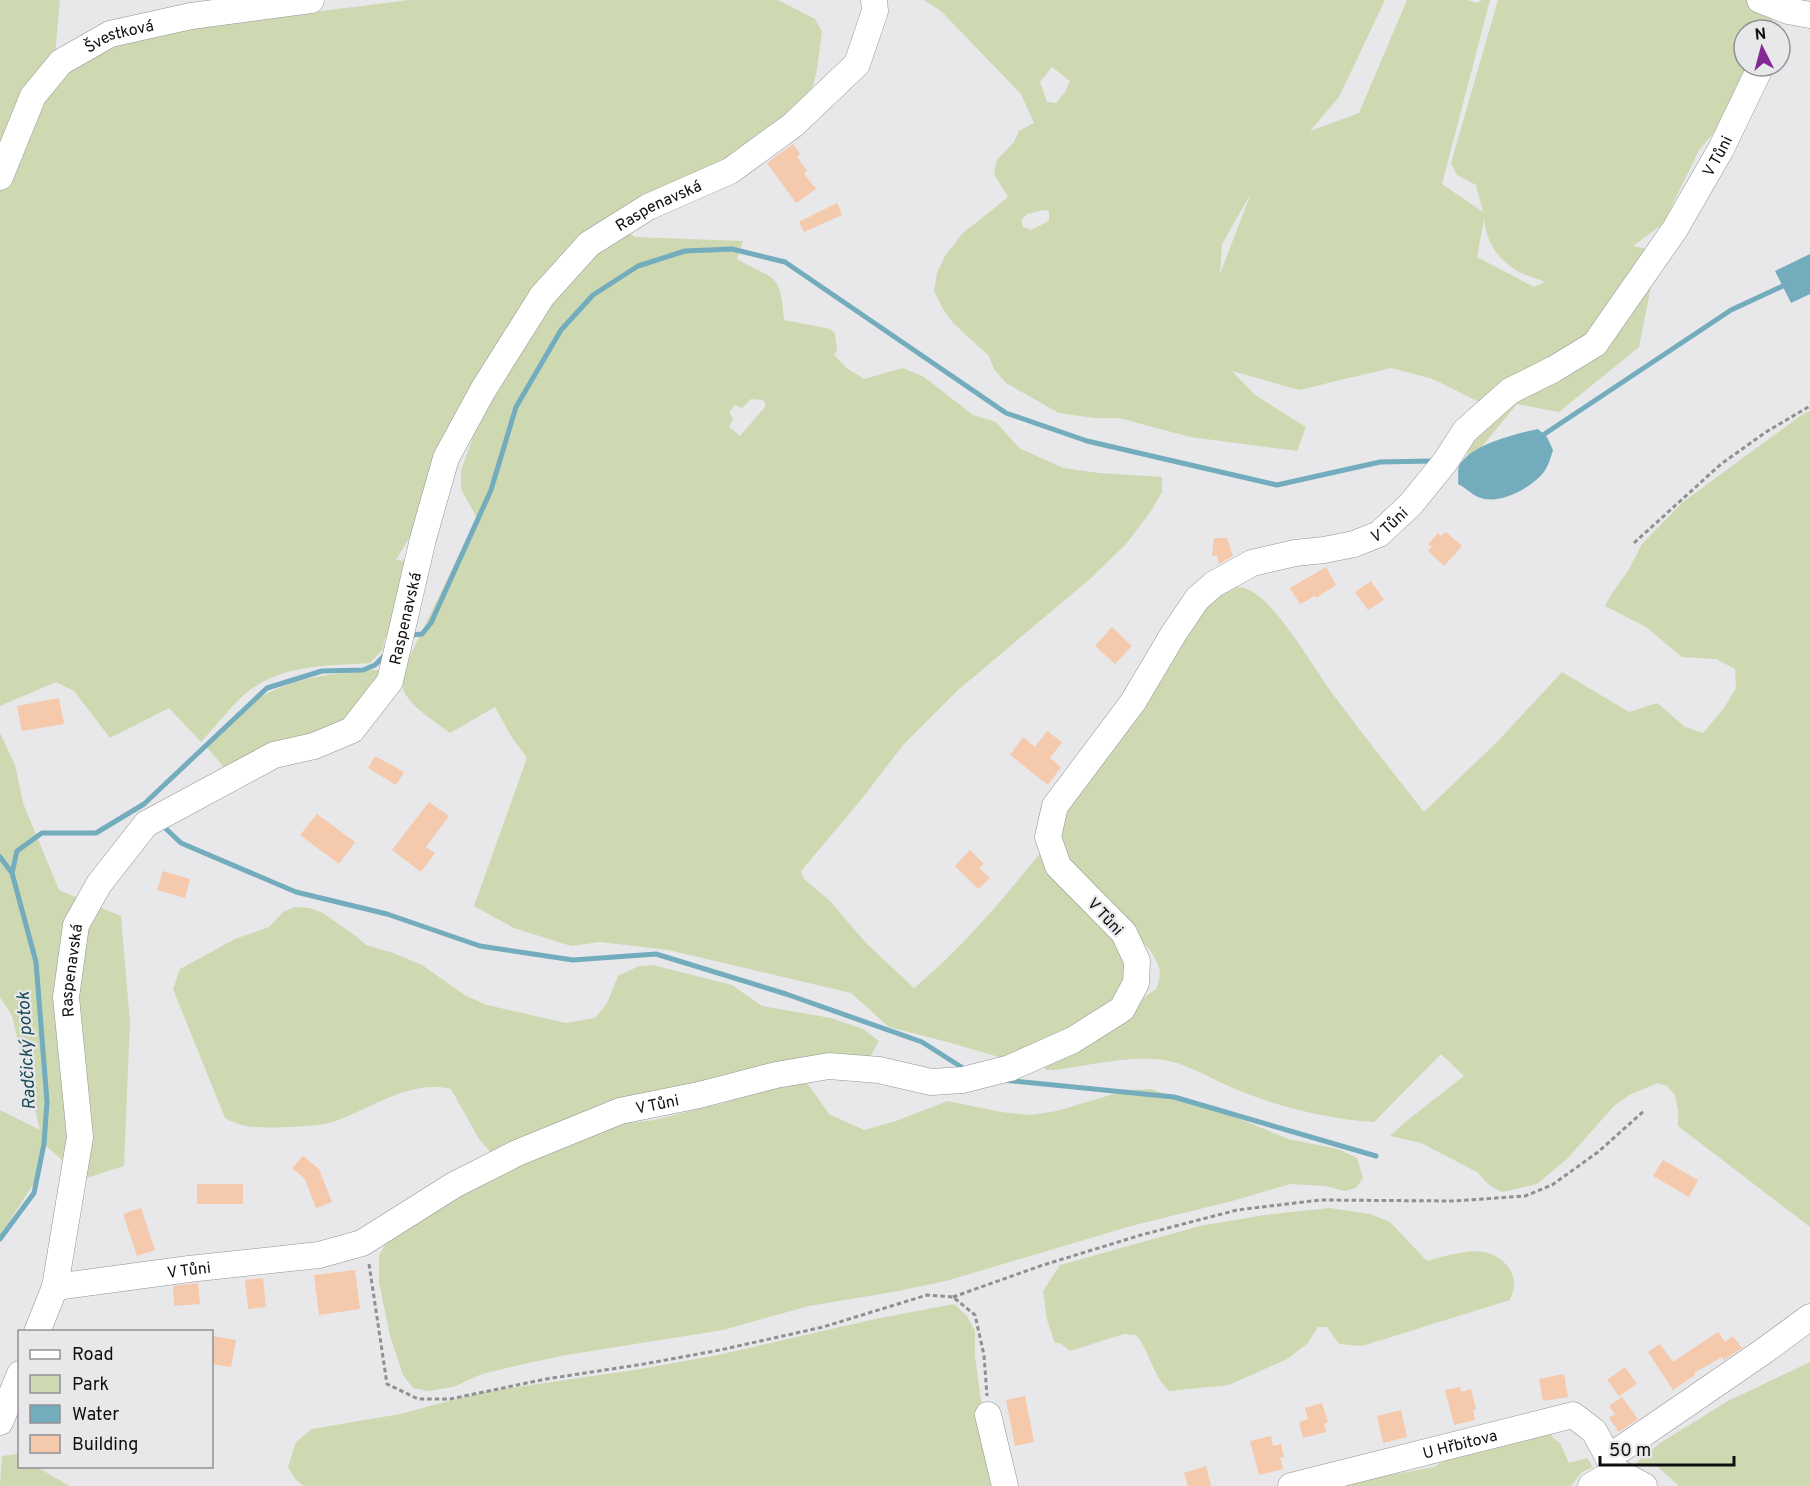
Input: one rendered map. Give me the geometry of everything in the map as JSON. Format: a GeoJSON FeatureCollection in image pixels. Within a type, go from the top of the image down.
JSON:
{"type":"FeatureCollection","features":[{"type":"Feature","properties":{"kind":"street","name":"Švestková"},"geometry":{"type":"LineString","coordinates":[[0,177],[33,96],[61,62],[110,34],[191,16],[311,0]]}},
{"type":"Feature","properties":{"kind":"street","name":"Raspenavská"},"geometry":{"type":"LineString","coordinates":[[38,1330],[55,1287],[80,1137],[66,997],[76,925],[99,884],[147,824],[274,755],[314,746],[352,730],[390,681],[423,538],[446,458],[483,390],[542,296],[589,244],[648,207],[730,171],[793,125],[857,64],[875,11],[874,0]]}},
{"type":"Feature","properties":{"kind":"street"},"geometry":{"type":"LineString","coordinates":[[1760,0],[1790,18]]}},
{"type":"Feature","properties":{"kind":"street","name":"V Tůni"},"geometry":{"type":"LineString","coordinates":[[55,1287],[319,1255],[362,1243],[464,1179],[517,1153],[620,1111],[699,1095],[776,1075],[829,1066],[879,1070],[931,1082],[963,1080],[1010,1068],[1073,1040],[1122,1009],[1136,983],[1137,961],[1124,933],[1058,866],[1048,837],[1054,806],[1133,702],[1197,599],[1214,584],[1252,563],[1295,552],[1324,550],[1354,544],[1379,534],[1412,504],[1445,462],[1465,431],[1509,391],[1554,369],[1595,344],[1675,229],[1721,149],[1755,78]]}},
{"type":"Feature","properties":{"kind":"street"},"geometry":{"type":"LineString","coordinates":[[1591,1486],[1612,1464],[1810,1317]]}},
{"type":"Feature","properties":{"kind":"street"},"geometry":{"type":"LineString","coordinates":[[0,1422],[18,1379]]}},
{"type":"Feature","properties":{"kind":"street"},"geometry":{"type":"LineString","coordinates":[[988,1415],[1005,1486]]}},
{"type":"Feature","properties":{"kind":"street","name":"U Hřbitova"},"geometry":{"type":"LineString","coordinates":[[1291,1486],[1573,1416],[1594,1431],[1612,1464]]}},
{"type":"Feature","properties":{"kind":"street"},"geometry":{"type":"LineString","coordinates":[[0,1433],[18,1418]]}},
{"type":"Feature","properties":{"kind":"street"},"geometry":{"type":"LineString","coordinates":[[1612,1464],[1644,1486]]}},
{"type":"Feature","properties":{"kind":"path"},"geometry":{"type":"LineString","coordinates":[[1634,543],[1721,464],[1766,432],[1810,406]]}},
{"type":"Feature","properties":{"kind":"path"},"geometry":{"type":"LineString","coordinates":[[362,1243],[372,1272],[387,1384],[418,1399],[450,1399],[546,1378],[644,1364],[823,1327],[927,1295],[953,1297],[1040,1266],[1141,1235],[1237,1210],[1320,1200],[1454,1201],[1525,1196],[1552,1185],[1598,1152],[1645,1110]]}},
{"type":"Feature","properties":{"kind":"path"},"geometry":{"type":"LineString","coordinates":[[953,1297],[975,1315],[984,1354],[988,1415]]}},
{"type":"Feature","properties":{"kind":"green space"},"geometry":{"type":"Polygon","coordinates":[[[0,0],[60,0],[52,87],[77,62],[131,41],[194,27],[409,0],[778,0],[815,19],[822,31],[813,86],[803,102],[742,151],[560,268],[444,480],[396,560],[407,561],[396,636],[385,638],[383,649],[370,663],[304,668],[273,677],[259,684],[239,699],[201,742],[169,708],[110,738],[74,691],[56,682],[0,706],[0,0]]]}},
{"type":"Feature","properties":{"kind":"green space"},"geometry":{"type":"Polygon","coordinates":[[[924,0],[1385,0],[1339,97],[1310,131],[1359,113],[1407,0],[1468,0],[1477,3],[1490,0],[1442,184],[1483,212],[1476,185],[1457,175],[1451,163],[1498,0],[1749,0],[1768,11],[1771,18],[1732,18],[1732,78],[1748,78],[1729,115],[1699,150],[1663,224],[1633,246],[1658,251],[1639,347],[1559,412],[1517,404],[1465,467],[1479,402],[1433,379],[1391,368],[1299,390],[1232,371],[1255,395],[1306,427],[1297,451],[1190,437],[1119,418],[1094,418],[1059,413],[1006,383],[994,369],[989,356],[953,323],[934,291],[937,273],[945,256],[962,234],[1008,197],[994,174],[997,160],[1014,142],[1019,131],[1034,123],[1021,94],[941,11],[924,0]],[[1052,67],[1040,82],[1047,102],[1056,103],[1070,81],[1052,67]],[[1250,195],[1222,244],[1220,274],[1250,195]],[[1043,210],[1027,214],[1021,220],[1023,227],[1031,230],[1049,221],[1049,211],[1043,210]],[[1484,219],[1477,257],[1534,287],[1545,282],[1519,272],[1499,256],[1488,236],[1484,219]]]}},
{"type":"Feature","properties":{"kind":"green space"},"geometry":{"type":"Polygon","coordinates":[[[623,230],[635,237],[743,241],[737,259],[773,279],[780,293],[784,320],[830,329],[835,333],[837,351],[834,355],[848,369],[864,379],[903,368],[924,377],[973,415],[996,422],[1019,448],[1063,468],[1162,477],[1162,492],[1126,544],[1090,579],[958,690],[904,744],[801,871],[804,879],[829,900],[865,942],[914,988],[965,940],[1042,851],[1105,920],[1132,969],[1116,1004],[1009,1060],[889,1027],[851,993],[668,950],[600,942],[571,946],[514,928],[474,906],[527,758],[511,736],[495,707],[450,733],[413,704],[403,690],[402,678],[406,664],[477,518],[461,489],[461,471],[490,388],[529,330],[577,272],[611,238],[623,230]],[[751,399],[742,408],[735,405],[729,412],[733,419],[729,427],[740,436],[766,406],[763,400],[751,399]]]}},
{"type":"Feature","properties":{"kind":"green space"},"geometry":{"type":"Polygon","coordinates":[[[1810,411],[1810,1227],[1678,1126],[1675,1095],[1667,1086],[1658,1083],[1629,1095],[1613,1107],[1567,1159],[1537,1184],[1502,1192],[1489,1185],[1477,1172],[1421,1143],[1390,1136],[1464,1076],[1441,1054],[1374,1122],[1323,1115],[1273,1103],[1185,1066],[1163,1060],[1133,1059],[1046,1070],[1044,1066],[1156,989],[1158,983],[1159,969],[1150,950],[1062,856],[1056,839],[1065,813],[1198,607],[1220,591],[1232,587],[1246,589],[1257,595],[1281,620],[1346,712],[1424,812],[1499,740],[1562,672],[1629,712],[1657,703],[1685,727],[1703,733],[1724,708],[1736,688],[1735,669],[1716,659],[1682,657],[1646,627],[1605,606],[1628,571],[1642,544],[1683,502],[1810,411]]]}},
{"type":"Feature","properties":{"kind":"green space"},"geometry":{"type":"Polygon","coordinates":[[[385,670],[360,714],[227,771],[206,746],[250,704],[278,688],[308,679],[385,670]]]}},
{"type":"Feature","properties":{"kind":"green space"},"geometry":{"type":"Polygon","coordinates":[[[0,733],[15,765],[23,803],[59,890],[121,916],[130,1022],[124,1166],[83,1179],[44,1144],[34,1183],[0,1236],[0,1110],[40,1130],[12,1016],[0,997],[0,733]]]}},
{"type":"Feature","properties":{"kind":"green space"},"geometry":{"type":"Polygon","coordinates":[[[295,907],[310,908],[323,913],[366,945],[422,965],[466,996],[487,1005],[566,1023],[595,1018],[607,1003],[618,976],[639,966],[653,965],[732,985],[762,1006],[831,1018],[863,1029],[879,1041],[870,1057],[492,1154],[479,1139],[451,1089],[435,1087],[405,1092],[326,1124],[254,1127],[235,1123],[225,1118],[173,989],[180,969],[235,939],[269,927],[283,912],[295,907]]]}},
{"type":"Feature","properties":{"kind":"green space"},"geometry":{"type":"Polygon","coordinates":[[[793,1081],[808,1084],[829,1114],[864,1130],[896,1121],[948,1101],[1001,1112],[1030,1115],[1057,1111],[1127,1090],[1151,1089],[1243,1120],[1288,1139],[1338,1149],[1357,1158],[1363,1178],[1356,1188],[1345,1191],[1325,1186],[1290,1184],[1131,1226],[946,1281],[809,1306],[723,1330],[524,1364],[482,1374],[453,1387],[427,1391],[413,1388],[403,1375],[390,1336],[379,1282],[379,1256],[388,1239],[496,1171],[612,1125],[654,1120],[723,1103],[793,1081]]]}},
{"type":"Feature","properties":{"kind":"green space"},"geometry":{"type":"Polygon","coordinates":[[[1330,1208],[1370,1214],[1390,1222],[1427,1261],[1470,1252],[1483,1252],[1495,1256],[1512,1274],[1514,1289],[1510,1300],[1362,1346],[1339,1344],[1327,1327],[1318,1327],[1308,1343],[1287,1359],[1229,1385],[1169,1391],[1159,1378],[1136,1335],[1124,1334],[1070,1351],[1060,1343],[1055,1343],[1047,1320],[1043,1291],[1060,1265],[1200,1226],[1264,1215],[1330,1208]]]}},
{"type":"Feature","properties":{"kind":"green space"},"geometry":{"type":"Polygon","coordinates":[[[954,1304],[967,1316],[975,1331],[975,1356],[984,1423],[999,1486],[304,1486],[296,1480],[288,1467],[296,1442],[312,1429],[400,1414],[483,1392],[641,1369],[718,1355],[875,1319],[954,1304]]]}},
{"type":"Feature","properties":{"kind":"green space"},"geometry":{"type":"Polygon","coordinates":[[[1810,1362],[1810,1486],[1679,1486],[1658,1467],[1635,1464],[1660,1443],[1728,1401],[1810,1362]]]}},
{"type":"Feature","properties":{"kind":"green space"},"geometry":{"type":"Polygon","coordinates":[[[1547,1428],[1553,1438],[1560,1443],[1569,1463],[1587,1458],[1593,1467],[1582,1472],[1571,1486],[1329,1486],[1434,1467],[1454,1454],[1547,1428]]]}},
{"type":"Feature","properties":{"kind":"green space"},"geometry":{"type":"Polygon","coordinates":[[[17,1454],[18,1468],[39,1468],[70,1486],[0,1486],[2,1456],[17,1454]]]}},
{"type":"Feature","properties":{"kind":"water"},"geometry":{"type":"Polygon","coordinates":[[[1810,254],[1810,294],[1791,303],[1775,271],[1810,254]]]}},
{"type":"Feature","properties":{"kind":"water"},"geometry":{"type":"Polygon","coordinates":[[[1538,429],[1547,437],[1553,450],[1544,472],[1523,490],[1504,498],[1486,499],[1478,497],[1458,484],[1459,466],[1473,452],[1495,441],[1538,429]]]}},
{"type":"Feature","properties":{"kind":"building"},"geometry":{"type":"Polygon","coordinates":[[[793,144],[800,154],[797,157],[807,171],[804,174],[816,189],[796,203],[767,163],[793,144]]]}},
{"type":"Feature","properties":{"kind":"building"},"geometry":{"type":"Polygon","coordinates":[[[837,203],[842,215],[804,232],[799,222],[837,203]]]}},
{"type":"Feature","properties":{"kind":"building"},"geometry":{"type":"Polygon","coordinates":[[[1446,532],[1462,546],[1444,566],[1428,551],[1432,547],[1428,544],[1438,533],[1441,536],[1446,532]]]}},
{"type":"Feature","properties":{"kind":"building"},"geometry":{"type":"Polygon","coordinates":[[[1214,538],[1227,538],[1233,556],[1219,564],[1217,555],[1212,556],[1214,538]]]}},
{"type":"Feature","properties":{"kind":"building"},"geometry":{"type":"Polygon","coordinates":[[[1326,567],[1336,585],[1316,598],[1315,596],[1300,604],[1290,588],[1326,567]]]}},
{"type":"Feature","properties":{"kind":"building"},"geometry":{"type":"Polygon","coordinates":[[[1371,581],[1384,600],[1368,610],[1355,592],[1371,581]]]}},
{"type":"Feature","properties":{"kind":"building"},"geometry":{"type":"Polygon","coordinates":[[[1112,627],[1132,646],[1115,664],[1095,646],[1112,627]]]}},
{"type":"Feature","properties":{"kind":"building"},"geometry":{"type":"Polygon","coordinates":[[[59,698],[64,724],[22,731],[17,706],[59,698]]]}},
{"type":"Feature","properties":{"kind":"building"},"geometry":{"type":"Polygon","coordinates":[[[1047,731],[1062,742],[1050,758],[1061,767],[1048,785],[1010,755],[1023,737],[1035,747],[1047,731]]]}},
{"type":"Feature","properties":{"kind":"building"},"geometry":{"type":"Polygon","coordinates":[[[375,756],[404,772],[396,785],[368,768],[375,756]]]}},
{"type":"Feature","properties":{"kind":"building"},"geometry":{"type":"Polygon","coordinates":[[[429,802],[449,816],[426,847],[435,853],[421,872],[392,850],[429,802]]]}},
{"type":"Feature","properties":{"kind":"building"},"geometry":{"type":"Polygon","coordinates":[[[317,814],[355,842],[339,864],[300,835],[317,814]]]}},
{"type":"Feature","properties":{"kind":"building"},"geometry":{"type":"Polygon","coordinates":[[[970,850],[984,864],[979,868],[990,878],[978,889],[955,866],[970,850]]]}},
{"type":"Feature","properties":{"kind":"building"},"geometry":{"type":"Polygon","coordinates":[[[163,871],[190,879],[185,898],[157,890],[163,871]]]}},
{"type":"Feature","properties":{"kind":"building"},"geometry":{"type":"Polygon","coordinates":[[[303,1156],[319,1169],[332,1202],[316,1208],[305,1179],[292,1168],[303,1156]]]}},
{"type":"Feature","properties":{"kind":"building"},"geometry":{"type":"Polygon","coordinates":[[[1663,1160],[1698,1180],[1689,1197],[1653,1176],[1663,1160]]]}},
{"type":"Feature","properties":{"kind":"building"},"geometry":{"type":"Polygon","coordinates":[[[197,1184],[243,1184],[243,1204],[197,1204],[197,1184]]]}},
{"type":"Feature","properties":{"kind":"building"},"geometry":{"type":"Polygon","coordinates":[[[141,1208],[155,1250],[137,1256],[123,1214],[141,1208]]]}},
{"type":"Feature","properties":{"kind":"building"},"geometry":{"type":"Polygon","coordinates":[[[355,1270],[360,1309],[319,1315],[314,1275],[355,1270]]]}},
{"type":"Feature","properties":{"kind":"building"},"geometry":{"type":"Polygon","coordinates":[[[263,1278],[266,1307],[248,1309],[245,1280],[263,1278]]]}},
{"type":"Feature","properties":{"kind":"building"},"geometry":{"type":"Polygon","coordinates":[[[198,1283],[200,1304],[174,1306],[173,1286],[198,1283]]]}},
{"type":"Feature","properties":{"kind":"building"},"geometry":{"type":"Polygon","coordinates":[[[1718,1332],[1725,1342],[1733,1336],[1742,1348],[1724,1360],[1722,1357],[1694,1373],[1695,1375],[1673,1390],[1648,1352],[1660,1344],[1673,1362],[1718,1332]]]}},
{"type":"Feature","properties":{"kind":"building"},"geometry":{"type":"Polygon","coordinates":[[[213,1336],[236,1340],[231,1367],[213,1364],[213,1336]]]}},
{"type":"Feature","properties":{"kind":"building"},"geometry":{"type":"Polygon","coordinates":[[[1625,1367],[1637,1384],[1619,1396],[1607,1380],[1625,1367]]]}},
{"type":"Feature","properties":{"kind":"building"},"geometry":{"type":"Polygon","coordinates":[[[1564,1374],[1568,1397],[1543,1401],[1539,1379],[1564,1374]]]}},
{"type":"Feature","properties":{"kind":"building"},"geometry":{"type":"Polygon","coordinates":[[[1460,1387],[1461,1392],[1471,1389],[1476,1409],[1473,1410],[1475,1420],[1454,1425],[1445,1390],[1460,1387]]]}},
{"type":"Feature","properties":{"kind":"building"},"geometry":{"type":"Polygon","coordinates":[[[1025,1396],[1034,1442],[1015,1446],[1006,1400],[1025,1396]]]}},
{"type":"Feature","properties":{"kind":"building"},"geometry":{"type":"Polygon","coordinates":[[[1622,1397],[1638,1419],[1619,1432],[1609,1418],[1615,1414],[1609,1406],[1622,1397]]]}},
{"type":"Feature","properties":{"kind":"building"},"geometry":{"type":"Polygon","coordinates":[[[1322,1403],[1328,1422],[1324,1424],[1326,1432],[1303,1438],[1299,1422],[1308,1419],[1305,1408],[1322,1403]]]}},
{"type":"Feature","properties":{"kind":"building"},"geometry":{"type":"Polygon","coordinates":[[[1401,1410],[1407,1437],[1383,1443],[1377,1416],[1401,1410]]]}},
{"type":"Feature","properties":{"kind":"building"},"geometry":{"type":"Polygon","coordinates":[[[1271,1436],[1273,1446],[1281,1444],[1284,1457],[1280,1458],[1283,1469],[1259,1475],[1250,1441],[1271,1436]]]}},
{"type":"Feature","properties":{"kind":"building"},"geometry":{"type":"Polygon","coordinates":[[[1206,1466],[1211,1486],[1188,1486],[1184,1473],[1206,1466]]]}},
{"type":"Feature","properties":{"kind":"waterway"},"geometry":{"type":"LineString","coordinates":[[412,635],[422,634],[431,623],[491,490],[516,407],[561,330],[593,295],[638,266],[685,251],[732,249],[785,262],[1006,413],[1087,441],[1277,485],[1380,462],[1432,461]]}},
{"type":"Feature","properties":{"kind":"waterway"},"geometry":{"type":"LineString","coordinates":[[1540,437],[1731,310],[1787,284]]}},
{"type":"Feature","properties":{"kind":"waterway"},"geometry":{"type":"LineString","coordinates":[[12,873],[17,851],[42,833],[96,833],[144,804],[267,688],[322,671],[363,670],[375,665],[386,654]]}},
{"type":"Feature","properties":{"kind":"waterway"},"geometry":{"type":"LineString","coordinates":[[163,826],[181,843],[296,892],[387,914],[480,946],[573,960],[656,954],[786,994],[922,1042],[966,1070]]}},
{"type":"Feature","properties":{"kind":"waterway","name":"Radčický potok"},"geometry":{"type":"LineString","coordinates":[[0,857],[12,873],[36,962],[47,1102],[44,1144],[34,1193],[0,1239]]}},
{"type":"Feature","properties":{"kind":"waterway"},"geometry":{"type":"LineString","coordinates":[[1003,1080],[1174,1097],[1376,1156]]}}]}
